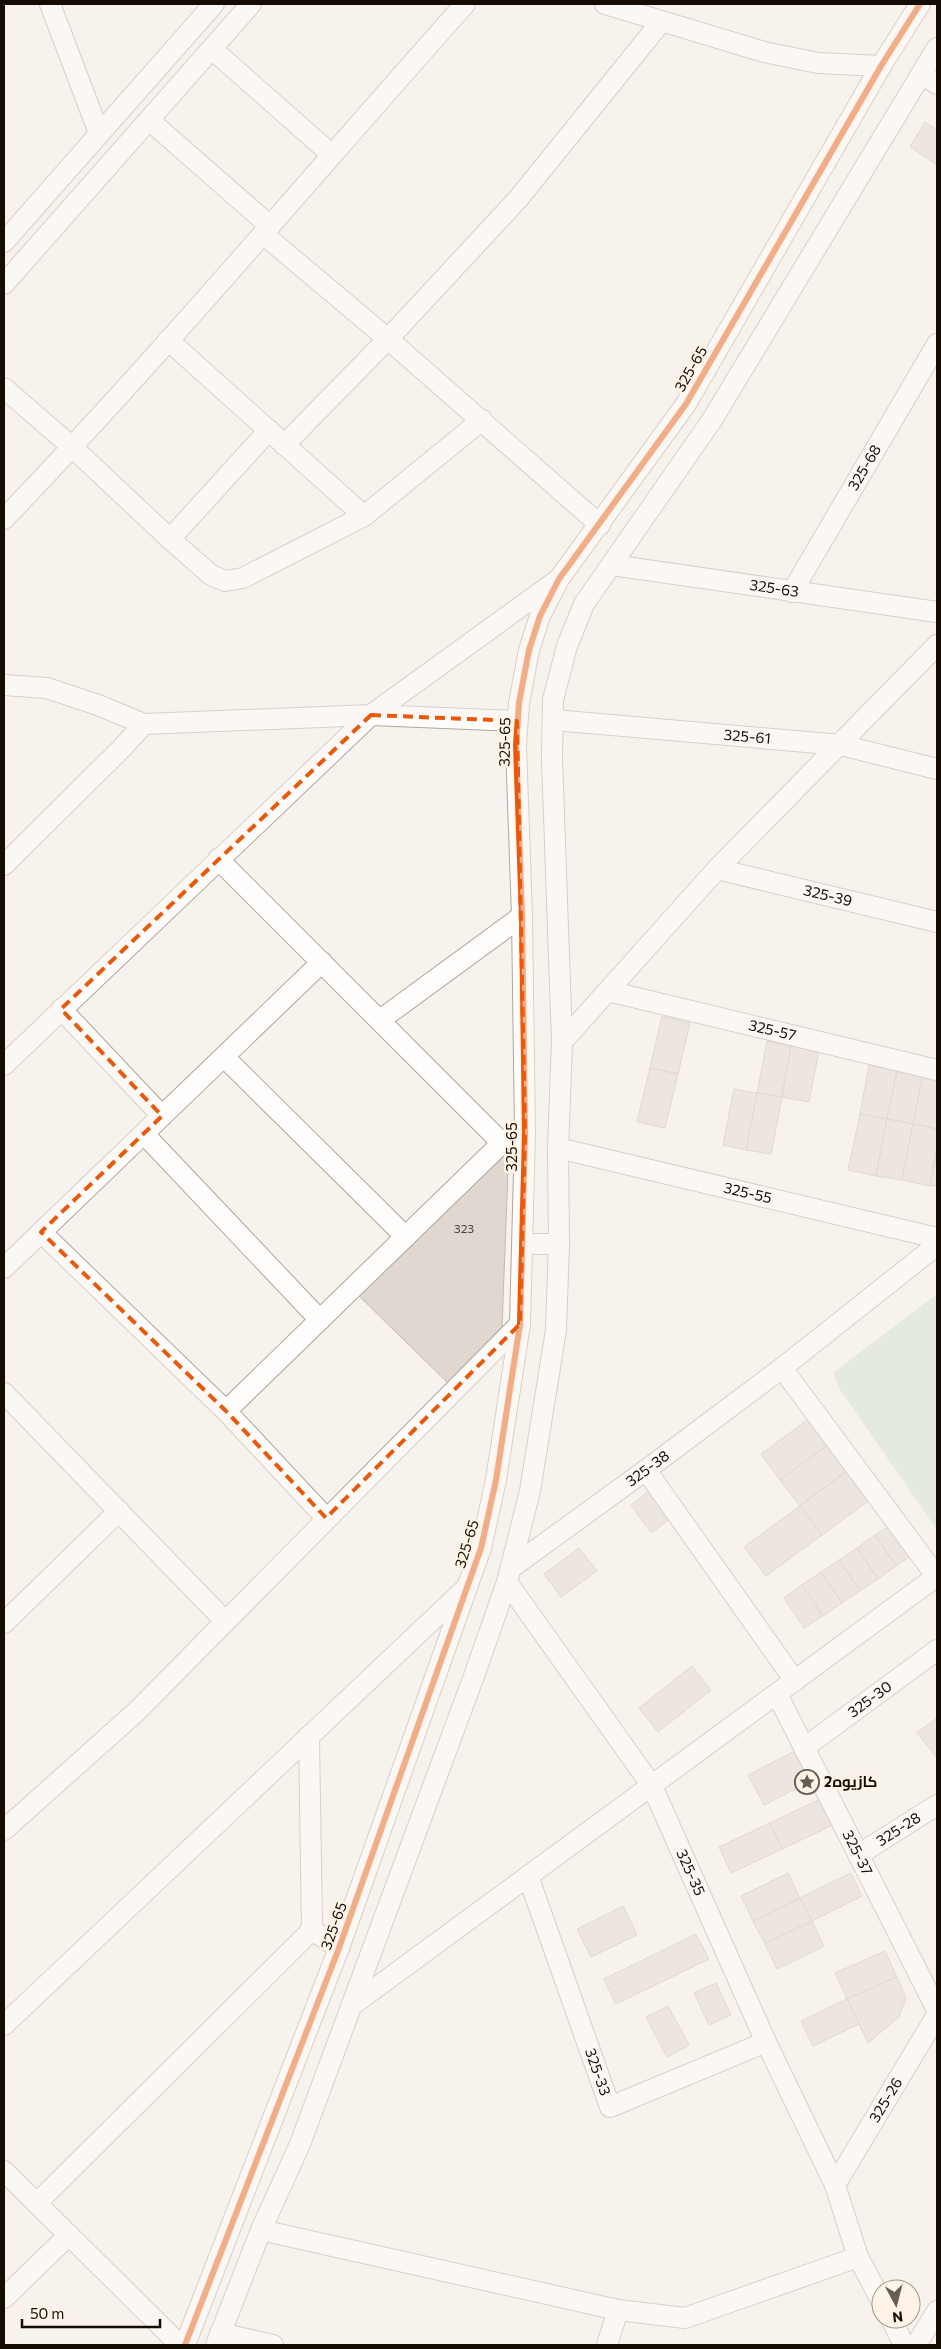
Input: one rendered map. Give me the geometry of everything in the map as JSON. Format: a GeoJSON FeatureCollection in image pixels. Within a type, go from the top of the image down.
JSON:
{"type":"FeatureCollection","features":[{"type":"Feature","properties":{"kind":"street"},"geometry":{"type":"LineString","coordinates":[[50,4],[99,133]]}},
{"type":"Feature","properties":{"kind":"street"},"geometry":{"type":"LineString","coordinates":[[5,234],[99,133],[214,4]]}},
{"type":"Feature","properties":{"kind":"street"},"geometry":{"type":"LineString","coordinates":[[4,519],[72,447],[267,230],[465,4]]}},
{"type":"Feature","properties":{"kind":"street"},"geometry":{"type":"LineString","coordinates":[[605,4],[764,52],[809,61],[882,66]]}},
{"type":"Feature","properties":{"kind":"street","name":"325-65"},"geometry":{"type":"LineString","coordinates":[[185,2345],[339,1948],[468,1586],[481,1548],[490,1512],[520,1324],[525,1132],[522,916],[516,744],[522,683],[529,650],[540,616],[559,579],[686,404],[920,4]]}},
{"type":"Feature","properties":{"kind":"street"},"geometry":{"type":"LineString","coordinates":[[4,284],[212,49],[241,7]]}},
{"type":"Feature","properties":{"kind":"street"},"geometry":{"type":"LineString","coordinates":[[284,444],[388,339],[518,199],[661,22]]}},
{"type":"Feature","properties":{"kind":"street"},"geometry":{"type":"LineString","coordinates":[[273,2345],[218,2339],[261,2230],[300,2144],[509,1575],[530,1491],[547,1396],[556,1330],[559,1244],[558,1148],[562,1042],[552,758],[553,700],[567,646],[584,604],[712,420],[929,79],[937,48]]}},
{"type":"Feature","properties":{"kind":"street"},"geometry":{"type":"LineString","coordinates":[[212,49],[332,154]]}},
{"type":"Feature","properties":{"kind":"street"},"geometry":{"type":"LineString","coordinates":[[149,120],[388,339],[600,525]]}},
{"type":"Feature","properties":{"kind":"street"},"geometry":{"type":"LineString","coordinates":[[168,340],[364,516]]}},
{"type":"Feature","properties":{"kind":"street","name":"325-68"},"geometry":{"type":"LineString","coordinates":[[792,592],[934,356]]}},
{"type":"Feature","properties":{"kind":"street"},"geometry":{"type":"LineString","coordinates":[[4,388],[72,447],[170,539],[211,574],[225,580],[243,578],[364,516],[482,420]]}},
{"type":"Feature","properties":{"kind":"street"},"geometry":{"type":"LineString","coordinates":[[686,404],[712,420]]}},
{"type":"Feature","properties":{"kind":"street"},"geometry":{"type":"LineString","coordinates":[[170,539],[269,430]]}},
{"type":"Feature","properties":{"kind":"street","name":"325-63"},"geometry":{"type":"LineString","coordinates":[[612,565],[937,612]]}},
{"type":"Feature","properties":{"kind":"street"},"geometry":{"type":"LineString","coordinates":[[4,1065],[371,715],[559,579]]}},
{"type":"Feature","properties":{"kind":"street"},"geometry":{"type":"LineString","coordinates":[[562,1042],[717,869],[841,745],[937,645]]}},
{"type":"Feature","properties":{"kind":"street"},"geometry":{"type":"LineString","coordinates":[[4,685],[47,688],[98,705],[144,724],[371,715],[518,721]]}},
{"type":"Feature","properties":{"kind":"street","name":"325-61"},"geometry":{"type":"LineString","coordinates":[[554,720],[841,745],[937,769]]}},
{"type":"Feature","properties":{"kind":"street"},"geometry":{"type":"LineString","coordinates":[[4,865],[144,724]]}},
{"type":"Feature","properties":{"kind":"street"},"geometry":{"type":"LineString","coordinates":[[218,859],[502,1143]]}},
{"type":"Feature","properties":{"kind":"street","name":"325-39"},"geometry":{"type":"LineString","coordinates":[[717,869],[937,922]]}},
{"type":"Feature","properties":{"kind":"street"},"geometry":{"type":"LineString","coordinates":[[380,1020],[522,916]]}},
{"type":"Feature","properties":{"kind":"street"},"geometry":{"type":"LineString","coordinates":[[4,1268],[322,962]]}},
{"type":"Feature","properties":{"kind":"street","name":"325-57"},"geometry":{"type":"LineString","coordinates":[[608,991],[937,1070]]}},
{"type":"Feature","properties":{"kind":"street"},"geometry":{"type":"LineString","coordinates":[[61,1009],[162,1116]]}},
{"type":"Feature","properties":{"kind":"street"},"geometry":{"type":"LineString","coordinates":[[224,1057],[406,1237]]}},
{"type":"Feature","properties":{"kind":"street"},"geometry":{"type":"LineString","coordinates":[[226,1411],[502,1143],[525,1132]]}},
{"type":"Feature","properties":{"kind":"street"},"geometry":{"type":"LineString","coordinates":[[144,1134],[320,1320]]}},
{"type":"Feature","properties":{"kind":"street","name":"325-55"},"geometry":{"type":"LineString","coordinates":[[558,1148],[937,1238]]}},
{"type":"Feature","properties":{"kind":"street"},"geometry":{"type":"LineString","coordinates":[[41,1232],[226,1411],[326,1518]]}},
{"type":"Feature","properties":{"kind":"street"},"geometry":{"type":"LineString","coordinates":[[523,1244],[559,1244]]}},
{"type":"Feature","properties":{"kind":"street","name":"325-38"},"geometry":{"type":"LineString","coordinates":[[509,1575],[782,1368],[937,1245]]}},
{"type":"Feature","properties":{"kind":"street"},"geometry":{"type":"LineString","coordinates":[[4,1830],[136,1712],[520,1324]]}},
{"type":"Feature","properties":{"kind":"street"},"geometry":{"type":"LineString","coordinates":[[351,2006],[937,1577],[782,1368]]}},
{"type":"Feature","properties":{"kind":"street"},"geometry":{"type":"LineString","coordinates":[[4,1393],[225,1621]]}},
{"type":"Feature","properties":{"kind":"street"},"geometry":{"type":"LineString","coordinates":[[646,1470],[795,1681]]}},
{"type":"Feature","properties":{"kind":"street"},"geometry":{"type":"LineString","coordinates":[[7,1613],[119,1511]]}},
{"type":"Feature","properties":{"kind":"street","name":"325-35"},"geometry":{"type":"LineString","coordinates":[[509,1575],[652,1786],[766,2042],[835,2185],[858,2257],[871,2281]]}},
{"type":"Feature","properties":{"kind":"street"},"geometry":{"type":"LineString","coordinates":[[4,2025],[468,1586]]}},
{"type":"Feature","properties":{"kind":"street","name":"325-30"},"geometry":{"type":"LineString","coordinates":[[804,1748],[937,1650]]}},
{"type":"Feature","properties":{"kind":"street","name":"325-37"},"geometry":{"type":"LineString","coordinates":[[777,1694],[937,2010]]}},
{"type":"Feature","properties":{"kind":"street"},"geometry":{"type":"LineString","coordinates":[[37,2203],[312,1930],[309,1736]]}},
{"type":"Feature","properties":{"kind":"street","name":"325-28"},"geometry":{"type":"LineString","coordinates":[[858,1856],[937,1805]]}},
{"type":"Feature","properties":{"kind":"street","name":"325-33"},"geometry":{"type":"LineString","coordinates":[[528,1876],[610,2107],[766,2042]]}},
{"type":"Feature","properties":{"kind":"street"},"geometry":{"type":"LineString","coordinates":[[312,1930],[339,1948]]}},
{"type":"Feature","properties":{"kind":"street","name":"325-26"},"geometry":{"type":"LineString","coordinates":[[835,2185],[937,2015]]}},
{"type":"Feature","properties":{"kind":"street"},"geometry":{"type":"LineString","coordinates":[[4,2171],[180,2345]]}},
{"type":"Feature","properties":{"kind":"street"},"geometry":{"type":"LineString","coordinates":[[261,2230],[618,2310],[685,2318],[858,2257]]}},
{"type":"Feature","properties":{"kind":"street"},"geometry":{"type":"LineString","coordinates":[[4,2298],[69,2234]]}},
{"type":"Feature","properties":{"kind":"street"},"geometry":{"type":"LineString","coordinates":[[607,2345],[618,2310]]}},
{"type":"Feature","properties":{"kind":"street"},"geometry":{"type":"LineString","coordinates":[[916,2345],[937,2311]]}},
{"type":"Feature","properties":{"kind":"street"},"geometry":{"type":"LineString","coordinates":[[896,2329],[904,2345]]}},
{"type":"Feature","properties":{"kind":"highlighted area"},"geometry":{"type":"Polygon","coordinates":[[[371,715],[517,721],[525,1133],[520,1324],[326,1518],[226,1411],[41,1232],[162,1116],[61,1009],[371,715]]]}},
{"type":"Feature","properties":{"kind":"green space"},"geometry":{"type":"Polygon","coordinates":[[[937,1294],[937,1530],[839,1388],[833,1373],[937,1294]]]}},
{"type":"Feature","properties":{"kind":"building"},"geometry":{"type":"Polygon","coordinates":[[[925,122],[937,130],[937,165],[910,147],[925,122]]]}},
{"type":"Feature","properties":{"kind":"building"},"geometry":{"type":"Polygon","coordinates":[[[662,1016],[690,1023],[678,1074],[650,1068],[662,1016]]]}},
{"type":"Feature","properties":{"kind":"building"},"geometry":{"type":"Polygon","coordinates":[[[767,1041],[791,1046],[782,1097],[757,1093],[767,1041]]]}},
{"type":"Feature","properties":{"kind":"building"},"geometry":{"type":"Polygon","coordinates":[[[791,1046],[819,1051],[809,1102],[782,1097],[791,1046]]]}},
{"type":"Feature","properties":{"kind":"building"},"geometry":{"type":"Polygon","coordinates":[[[869,1065],[897,1071],[887,1119],[860,1114],[869,1065]]]}},
{"type":"Feature","properties":{"kind":"building"},"geometry":{"type":"Polygon","coordinates":[[[650,1068],[678,1074],[665,1128],[637,1122],[650,1068]]]}},
{"type":"Feature","properties":{"kind":"building"},"geometry":{"type":"Polygon","coordinates":[[[897,1071],[923,1075],[913,1124],[887,1119],[897,1071]]]}},
{"type":"Feature","properties":{"kind":"building"},"geometry":{"type":"Polygon","coordinates":[[[923,1075],[937,1078],[937,1129],[913,1124],[923,1075]]]}},
{"type":"Feature","properties":{"kind":"building"},"geometry":{"type":"Polygon","coordinates":[[[734,1089],[757,1093],[746,1150],[723,1145],[734,1089]]]}},
{"type":"Feature","properties":{"kind":"building"},"geometry":{"type":"Polygon","coordinates":[[[757,1093],[782,1097],[771,1154],[746,1150],[757,1093]]]}},
{"type":"Feature","properties":{"kind":"building"},"geometry":{"type":"Polygon","coordinates":[[[860,1114],[887,1119],[876,1176],[848,1170],[860,1114]]]}},
{"type":"Feature","properties":{"kind":"building"},"geometry":{"type":"Polygon","coordinates":[[[887,1119],[913,1124],[902,1180],[876,1176],[887,1119]]]}},
{"type":"Feature","properties":{"kind":"building"},"geometry":{"type":"Polygon","coordinates":[[[913,1124],[937,1129],[937,1148],[930,1186],[902,1180],[913,1124]]]}},
{"type":"Feature","properties":{"kind":"building"},"geometry":{"type":"Polygon","coordinates":[[[509,1145],[502,1327],[449,1384],[356,1293],[509,1145]]]}},
{"type":"Feature","properties":{"kind":"building"},"geometry":{"type":"Polygon","coordinates":[[[936,1153],[937,1186],[930,1186],[936,1153]]]}},
{"type":"Feature","properties":{"kind":"building"},"geometry":{"type":"Polygon","coordinates":[[[814,1415],[833,1441],[780,1480],[761,1454],[814,1415]]]}},
{"type":"Feature","properties":{"kind":"building"},"geometry":{"type":"Polygon","coordinates":[[[833,1441],[852,1467],[800,1506],[780,1480],[833,1441]]]}},
{"type":"Feature","properties":{"kind":"building"},"geometry":{"type":"Polygon","coordinates":[[[852,1467],[874,1497],[822,1535],[800,1506],[852,1467]]]}},
{"type":"Feature","properties":{"kind":"building"},"geometry":{"type":"Polygon","coordinates":[[[649,1491],[670,1519],[651,1533],[631,1505],[649,1491]]]}},
{"type":"Feature","properties":{"kind":"building"},"geometry":{"type":"Polygon","coordinates":[[[800,1506],[822,1535],[766,1576],[744,1547],[800,1506]]]}},
{"type":"Feature","properties":{"kind":"building"},"geometry":{"type":"Polygon","coordinates":[[[894,1523],[915,1553],[896,1566],[875,1535],[894,1523]]]}},
{"type":"Feature","properties":{"kind":"building"},"geometry":{"type":"Polygon","coordinates":[[[875,1535],[896,1566],[878,1579],[857,1548],[875,1535]]]}},
{"type":"Feature","properties":{"kind":"building"},"geometry":{"type":"Polygon","coordinates":[[[579,1548],[597,1571],[561,1597],[544,1574],[579,1548]]]}},
{"type":"Feature","properties":{"kind":"building"},"geometry":{"type":"Polygon","coordinates":[[[857,1548],[878,1579],[860,1591],[839,1560],[857,1548]]]}},
{"type":"Feature","properties":{"kind":"building"},"geometry":{"type":"Polygon","coordinates":[[[839,1560],[860,1591],[842,1603],[821,1572],[839,1560]]]}},
{"type":"Feature","properties":{"kind":"building"},"geometry":{"type":"Polygon","coordinates":[[[821,1572],[842,1603],[823,1616],[802,1585],[821,1572]]]}},
{"type":"Feature","properties":{"kind":"building"},"geometry":{"type":"Polygon","coordinates":[[[802,1585],[823,1616],[804,1628],[784,1598],[802,1585]]]}},
{"type":"Feature","properties":{"kind":"building"},"geometry":{"type":"Polygon","coordinates":[[[692,1666],[711,1690],[658,1732],[639,1708],[692,1666]]]}},
{"type":"Feature","properties":{"kind":"building"},"geometry":{"type":"Polygon","coordinates":[[[937,1718],[937,1758],[917,1733],[937,1718]]]}},
{"type":"Feature","properties":{"kind":"building"},"geometry":{"type":"Polygon","coordinates":[[[797,1750],[813,1780],[764,1805],[748,1775],[797,1750]]]}},
{"type":"Feature","properties":{"kind":"building"},"geometry":{"type":"Polygon","coordinates":[[[820,1799],[833,1825],[782,1849],[770,1823],[820,1799]]]}},
{"type":"Feature","properties":{"kind":"building"},"geometry":{"type":"Polygon","coordinates":[[[770,1823],[782,1849],[731,1873],[719,1847],[770,1823]]]}},
{"type":"Feature","properties":{"kind":"building"},"geometry":{"type":"Polygon","coordinates":[[[788,1873],[800,1898],[753,1921],[741,1896],[788,1873]]]}},
{"type":"Feature","properties":{"kind":"building"},"geometry":{"type":"Polygon","coordinates":[[[851,1873],[862,1896],[812,1921],[800,1898],[851,1873]]]}},
{"type":"Feature","properties":{"kind":"building"},"geometry":{"type":"Polygon","coordinates":[[[800,1898],[812,1921],[765,1944],[753,1921],[800,1898]]]}},
{"type":"Feature","properties":{"kind":"building"},"geometry":{"type":"Polygon","coordinates":[[[623,1906],[637,1935],[591,1957],[577,1929],[623,1906]]]}},
{"type":"Feature","properties":{"kind":"building"},"geometry":{"type":"Polygon","coordinates":[[[812,1921],[824,1946],[777,1969],[765,1944],[812,1921]]]}},
{"type":"Feature","properties":{"kind":"building"},"geometry":{"type":"Polygon","coordinates":[[[696,1934],[709,1959],[616,2004],[604,1979],[696,1934]]]}},
{"type":"Feature","properties":{"kind":"building"},"geometry":{"type":"Polygon","coordinates":[[[885,1951],[897,1977],[847,1999],[835,1973],[885,1951]]]}},
{"type":"Feature","properties":{"kind":"building"},"geometry":{"type":"Polygon","coordinates":[[[897,1977],[906,1998],[899,2017],[868,2043],[847,1999],[897,1977]]]}},
{"type":"Feature","properties":{"kind":"building"},"geometry":{"type":"Polygon","coordinates":[[[716,1983],[731,2015],[709,2025],[694,1993],[716,1983]]]}},
{"type":"Feature","properties":{"kind":"building"},"geometry":{"type":"Polygon","coordinates":[[[847,1999],[859,2024],[813,2046],[801,2021],[847,1999]]]}},
{"type":"Feature","properties":{"kind":"building"},"geometry":{"type":"Polygon","coordinates":[[[668,2006],[689,2045],[667,2057],[646,2017],[668,2006]]]}},
{"type":"Feature","properties":{"kind":"cycle path"},"geometry":{"type":"LineString","coordinates":[[185,2345],[339,1948],[481,1548],[496,1480],[520,1324],[525,1133],[522,916],[516,745],[519,703],[529,650],[540,616],[559,579],[686,404],[881,66],[920,4]]}},
{"type":"Feature","properties":{"kind":"place","name":"كازيوه2"},"geometry":{"type":"Point","coordinates":[807,1782]}}]}
